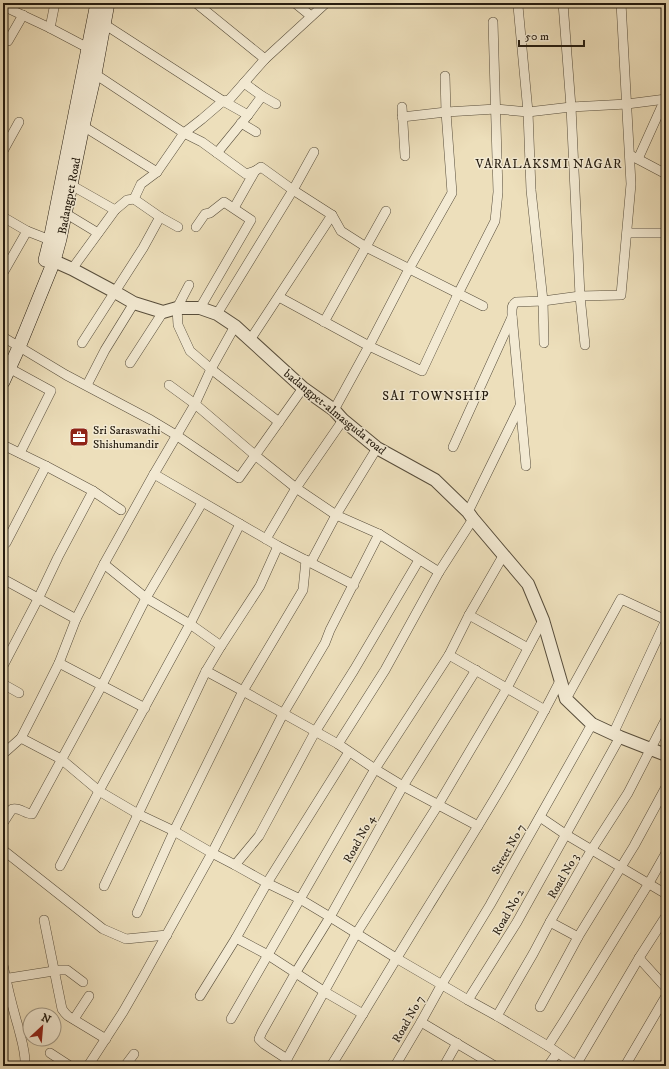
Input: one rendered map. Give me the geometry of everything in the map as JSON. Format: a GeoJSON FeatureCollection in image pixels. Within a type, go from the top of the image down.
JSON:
{"type":"FeatureCollection","features":[{"type":"Feature","properties":{"kind":"main road","name":"Badangpet Road"},"geometry":{"type":"LineString","coordinates":[[3,382],[12,343],[60,239],[82,126],[95,74],[99,23],[97,3]]}},
{"type":"Feature","properties":{"kind":"main road","name":"Badangpet Road"},"geometry":{"type":"LineString","coordinates":[[50,260],[50,240],[88,48],[108,3]]}},
{"type":"Feature","properties":{"kind":"street"},"geometry":{"type":"LineString","coordinates":[[50,28],[55,3]]}},
{"type":"Feature","properties":{"kind":"street"},"geometry":{"type":"LineString","coordinates":[[196,3],[265,59]]}},
{"type":"Feature","properties":{"kind":"street"},"geometry":{"type":"LineString","coordinates":[[295,3],[311,16]]}},
{"type":"Feature","properties":{"kind":"street"},"geometry":{"type":"LineString","coordinates":[[134,199],[141,184],[157,172],[184,133],[223,101],[229,100],[265,59],[326,3]]}},
{"type":"Feature","properties":{"kind":"street"},"geometry":{"type":"LineString","coordinates":[[563,3],[571,107],[580,296],[585,345]]}},
{"type":"Feature","properties":{"kind":"street"},"geometry":{"type":"LineString","coordinates":[[526,466],[512,315],[513,304],[516,302],[543,301],[580,296],[622,295],[631,184],[621,3]]}},
{"type":"Feature","properties":{"kind":"street"},"geometry":{"type":"LineString","coordinates":[[3,6],[88,48]]}},
{"type":"Feature","properties":{"kind":"street"},"geometry":{"type":"LineString","coordinates":[[518,6],[528,112],[531,190],[543,301],[544,343]]}},
{"type":"Feature","properties":{"kind":"street"},"geometry":{"type":"LineString","coordinates":[[3,40],[8,41],[23,15]]}},
{"type":"Feature","properties":{"kind":"street"},"geometry":{"type":"LineString","coordinates":[[279,297],[369,346],[422,371],[458,294],[495,221],[498,192],[493,22]]}},
{"type":"Feature","properties":{"kind":"street"},"geometry":{"type":"LineString","coordinates":[[99,23],[223,101],[248,115]]}},
{"type":"Feature","properties":{"kind":"street"},"geometry":{"type":"LineString","coordinates":[[95,74],[184,133],[202,142],[246,174],[261,167],[332,215],[341,231],[366,247],[483,306]]}},
{"type":"Feature","properties":{"kind":"street"},"geometry":{"type":"LineString","coordinates":[[334,410],[409,269],[452,193],[445,76]]}},
{"type":"Feature","properties":{"kind":"street"},"geometry":{"type":"LineString","coordinates":[[244,82],[262,96],[276,104]]}},
{"type":"Feature","properties":{"kind":"street"},"geometry":{"type":"LineString","coordinates":[[216,153],[262,96]]}},
{"type":"Feature","properties":{"kind":"street"},"geometry":{"type":"LineString","coordinates":[[402,117],[446,112],[496,109],[528,112],[571,107],[627,104],[666,99]]}},
{"type":"Feature","properties":{"kind":"street"},"geometry":{"type":"LineString","coordinates":[[638,159],[661,108],[666,103]]}},
{"type":"Feature","properties":{"kind":"street"},"geometry":{"type":"LineString","coordinates":[[402,107],[405,156]]}},
{"type":"Feature","properties":{"kind":"street"},"geometry":{"type":"LineString","coordinates":[[3,150],[19,122]]}},
{"type":"Feature","properties":{"kind":"street"},"geometry":{"type":"LineString","coordinates":[[241,123],[256,132]]}},
{"type":"Feature","properties":{"kind":"street"},"geometry":{"type":"LineString","coordinates":[[82,126],[157,172]]}},
{"type":"Feature","properties":{"kind":"street"},"geometry":{"type":"LineString","coordinates":[[217,314],[293,190],[314,152]]}},
{"type":"Feature","properties":{"kind":"street"},"geometry":{"type":"LineString","coordinates":[[629,154],[666,174]]}},
{"type":"Feature","properties":{"kind":"street"},"geometry":{"type":"LineString","coordinates":[[234,208],[255,171]]}},
{"type":"Feature","properties":{"kind":"street"},"geometry":{"type":"LineString","coordinates":[[71,185],[115,210]]}},
{"type":"Feature","properties":{"kind":"street"},"geometry":{"type":"LineString","coordinates":[[72,269],[115,210],[127,200],[134,199],[160,217],[178,226]]}},
{"type":"Feature","properties":{"kind":"street"},"geometry":{"type":"LineString","coordinates":[[196,227],[205,214],[210,213],[224,202],[251,220],[200,308]]}},
{"type":"Feature","properties":{"kind":"street"},"geometry":{"type":"LineString","coordinates":[[324,322],[386,211]]}},
{"type":"Feature","properties":{"kind":"street"},"geometry":{"type":"LineString","coordinates":[[66,213],[98,233]]}},
{"type":"Feature","properties":{"kind":"street"},"geometry":{"type":"LineString","coordinates":[[250,340],[332,215]]}},
{"type":"Feature","properties":{"kind":"street"},"geometry":{"type":"LineString","coordinates":[[3,217],[26,231],[50,240]]}},
{"type":"Feature","properties":{"kind":"street"},"geometry":{"type":"LineString","coordinates":[[82,343],[143,248],[160,217]]}},
{"type":"Feature","properties":{"kind":"street"},"geometry":{"type":"LineString","coordinates":[[3,273],[26,231]]}},
{"type":"Feature","properties":{"kind":"street"},"geometry":{"type":"LineString","coordinates":[[627,233],[666,233]]}},
{"type":"Feature","properties":{"kind":"street"},"geometry":{"type":"LineString","coordinates":[[50,260],[72,269],[134,303],[163,312],[130,363]]}},
{"type":"Feature","properties":{"kind":"street"},"geometry":{"type":"LineString","coordinates":[[189,285],[177,308],[178,325],[190,351],[279,422]]}},
{"type":"Feature","properties":{"kind":"street"},"geometry":{"type":"LineString","coordinates":[[87,385],[105,350],[134,303]]}},
{"type":"Feature","properties":{"kind":"street","name":"badangpet-almasguda road"},"geometry":{"type":"LineString","coordinates":[[163,312],[177,308],[200,308],[217,314],[235,326],[303,388],[334,410],[343,420],[377,448],[435,480],[470,516],[528,584],[544,620],[566,699],[592,724],[616,736],[666,755]]}},
{"type":"Feature","properties":{"kind":"street"},"geometry":{"type":"LineString","coordinates":[[453,447],[512,315]]}},
{"type":"Feature","properties":{"kind":"street"},"geometry":{"type":"LineString","coordinates":[[3,754],[21,738],[40,703],[59,663],[76,619],[104,564],[195,404],[235,326]]}},
{"type":"Feature","properties":{"kind":"street"},"geometry":{"type":"LineString","coordinates":[[12,343],[66,375],[151,420],[176,435],[239,478],[303,388]]}},
{"type":"Feature","properties":{"kind":"street"},"geometry":{"type":"LineString","coordinates":[[6,368],[51,391],[20,453]]}},
{"type":"Feature","properties":{"kind":"street"},"geometry":{"type":"LineString","coordinates":[[169,385],[195,404],[296,488],[336,515],[379,534],[439,572]]}},
{"type":"Feature","properties":{"kind":"street"},"geometry":{"type":"LineString","coordinates":[[338,744],[385,670],[470,516],[521,404]]}},
{"type":"Feature","properties":{"kind":"street"},"geometry":{"type":"LineString","coordinates":[[266,539],[296,488],[343,420]]}},
{"type":"Feature","properties":{"kind":"street"},"geometry":{"type":"LineString","coordinates":[[3,445],[93,491],[121,510]]}},
{"type":"Feature","properties":{"kind":"street"},"geometry":{"type":"LineString","coordinates":[[137,913],[174,831],[243,691],[303,590],[308,561],[377,448]]}},
{"type":"Feature","properties":{"kind":"street"},"geometry":{"type":"LineString","coordinates":[[3,542],[6,543],[46,466]]}},
{"type":"Feature","properties":{"kind":"street"},"geometry":{"type":"LineString","coordinates":[[154,474],[278,546],[354,585]]}},
{"type":"Feature","properties":{"kind":"street"},"geometry":{"type":"LineString","coordinates":[[3,666],[93,491]]}},
{"type":"Feature","properties":{"kind":"street"},"geometry":{"type":"LineString","coordinates":[[3,823],[12,809],[15,808],[28,814],[32,814],[102,685],[146,598],[202,503]]}},
{"type":"Feature","properties":{"kind":"street"},"geometry":{"type":"LineString","coordinates":[[60,866],[190,624],[240,524]]}},
{"type":"Feature","properties":{"kind":"street"},"geometry":{"type":"LineString","coordinates":[[88,1066],[142,979],[212,853],[283,714],[325,643],[330,630],[379,534]]}},
{"type":"Feature","properties":{"kind":"street"},"geometry":{"type":"LineString","coordinates":[[104,886],[206,672],[260,586],[278,546]]}},
{"type":"Feature","properties":{"kind":"street"},"geometry":{"type":"LineString","coordinates":[[231,1019],[375,769],[450,654],[469,615],[503,556]]}},
{"type":"Feature","properties":{"kind":"street"},"geometry":{"type":"LineString","coordinates":[[235,865],[259,836],[315,732],[419,560]]}},
{"type":"Feature","properties":{"kind":"street"},"geometry":{"type":"LineString","coordinates":[[104,564],[146,598],[190,624],[221,646]]}},
{"type":"Feature","properties":{"kind":"street"},"geometry":{"type":"LineString","coordinates":[[3,579],[76,619]]}},
{"type":"Feature","properties":{"kind":"street"},"geometry":{"type":"LineString","coordinates":[[566,699],[621,599],[666,620]]}},
{"type":"Feature","properties":{"kind":"street"},"geometry":{"type":"LineString","coordinates":[[469,615],[528,648]]}},
{"type":"Feature","properties":{"kind":"street"},"geometry":{"type":"LineString","coordinates":[[287,1062],[356,934],[438,805],[507,688],[544,620]]}},
{"type":"Feature","properties":{"kind":"street","name":"Road No 2"},"geometry":{"type":"LineString","coordinates":[[468,1000],[517,922],[566,834],[616,736],[666,620]]}},
{"type":"Feature","properties":{"kind":"street"},"geometry":{"type":"LineString","coordinates":[[450,654],[545,710]]}},
{"type":"Feature","properties":{"kind":"street"},"geometry":{"type":"LineString","coordinates":[[59,663],[145,708]]}},
{"type":"Feature","properties":{"kind":"street","name":"Road No 4"},"geometry":{"type":"LineString","coordinates":[[287,1062],[259,1039],[262,1032],[296,972],[330,917],[403,786],[476,670]]}},
{"type":"Feature","properties":{"kind":"street"},"geometry":{"type":"LineString","coordinates":[[206,672],[338,744],[403,786],[478,826]]}},
{"type":"Feature","properties":{"kind":"street"},"geometry":{"type":"LineString","coordinates":[[332,1066],[396,958],[478,826],[545,710],[560,679]]}},
{"type":"Feature","properties":{"kind":"street"},"geometry":{"type":"LineString","coordinates":[[3,684],[19,693]]}},
{"type":"Feature","properties":{"kind":"street","name":"Road No 3"},"geometry":{"type":"LineString","coordinates":[[497,1016],[592,849],[628,793],[666,718]]}},
{"type":"Feature","properties":{"kind":"street","name":"Street No 7"},"geometry":{"type":"LineString","coordinates":[[442,984],[490,905],[592,724]]}},
{"type":"Feature","properties":{"kind":"street"},"geometry":{"type":"LineString","coordinates":[[21,738],[61,759],[99,791],[138,814],[174,831],[267,883],[300,899],[396,958],[548,1046],[576,1066],[639,958],[666,916]]}},
{"type":"Feature","properties":{"kind":"street"},"geometry":{"type":"LineString","coordinates":[[200,996],[236,938],[267,883],[349,752]]}},
{"type":"Feature","properties":{"kind":"street"},"geometry":{"type":"LineString","coordinates":[[540,1007],[578,937],[634,846],[666,787]]}},
{"type":"Feature","properties":{"kind":"street"},"geometry":{"type":"LineString","coordinates":[[540,817],[666,894]]}},
{"type":"Feature","properties":{"kind":"street"},"geometry":{"type":"LineString","coordinates":[[3,850],[103,929],[126,939],[167,935]]}},
{"type":"Feature","properties":{"kind":"street"},"geometry":{"type":"LineString","coordinates":[[548,1046],[666,853]]}},
{"type":"Feature","properties":{"kind":"street"},"geometry":{"type":"LineString","coordinates":[[44,920],[62,1009],[65,1013],[106,1039]]}},
{"type":"Feature","properties":{"kind":"street"},"geometry":{"type":"LineString","coordinates":[[550,922],[578,937]]}},
{"type":"Feature","properties":{"kind":"street"},"geometry":{"type":"LineString","coordinates":[[236,938],[268,955],[325,992],[363,1014]]}},
{"type":"Feature","properties":{"kind":"street"},"geometry":{"type":"LineString","coordinates":[[639,958],[666,988]]}},
{"type":"Feature","properties":{"kind":"street"},"geometry":{"type":"LineString","coordinates":[[3,965],[4,979],[23,1043],[26,1058],[25,1066]]}},
{"type":"Feature","properties":{"kind":"street"},"geometry":{"type":"LineString","coordinates":[[4,979],[67,970],[83,982]]}},
{"type":"Feature","properties":{"kind":"street","name":"Road No 7"},"geometry":{"type":"LineString","coordinates":[[395,1066],[442,984]]}},
{"type":"Feature","properties":{"kind":"street"},"geometry":{"type":"LineString","coordinates":[[74,1019],[89,996]]}},
{"type":"Feature","properties":{"kind":"street"},"geometry":{"type":"LineString","coordinates":[[625,1066],[666,996]]}},
{"type":"Feature","properties":{"kind":"street"},"geometry":{"type":"LineString","coordinates":[[421,1022],[457,1043],[484,1063],[495,1066]]}},
{"type":"Feature","properties":{"kind":"street"},"geometry":{"type":"LineString","coordinates":[[444,1066],[457,1043]]}},
{"type":"Feature","properties":{"kind":"street"},"geometry":{"type":"LineString","coordinates":[[50,1052],[70,1066]]}},
{"type":"Feature","properties":{"kind":"street"},"geometry":{"type":"LineString","coordinates":[[548,1066],[557,1053]]}},
{"type":"Feature","properties":{"kind":"street"},"geometry":{"type":"LineString","coordinates":[[125,1066],[134,1054]]}},
{"type":"Feature","properties":{"kind":"place","name":"Sri Saraswathi Shishumandir"},"geometry":{"type":"Point","coordinates":[79,437]}},
{"type":"Feature","properties":{"kind":"district","name":"VARALAKSMI NAGAR"},"geometry":{"type":"Point","coordinates":[549,163]}},
{"type":"Feature","properties":{"kind":"district","name":"SAI TOWNSHIP"},"geometry":{"type":"Point","coordinates":[436,395]}}]}
